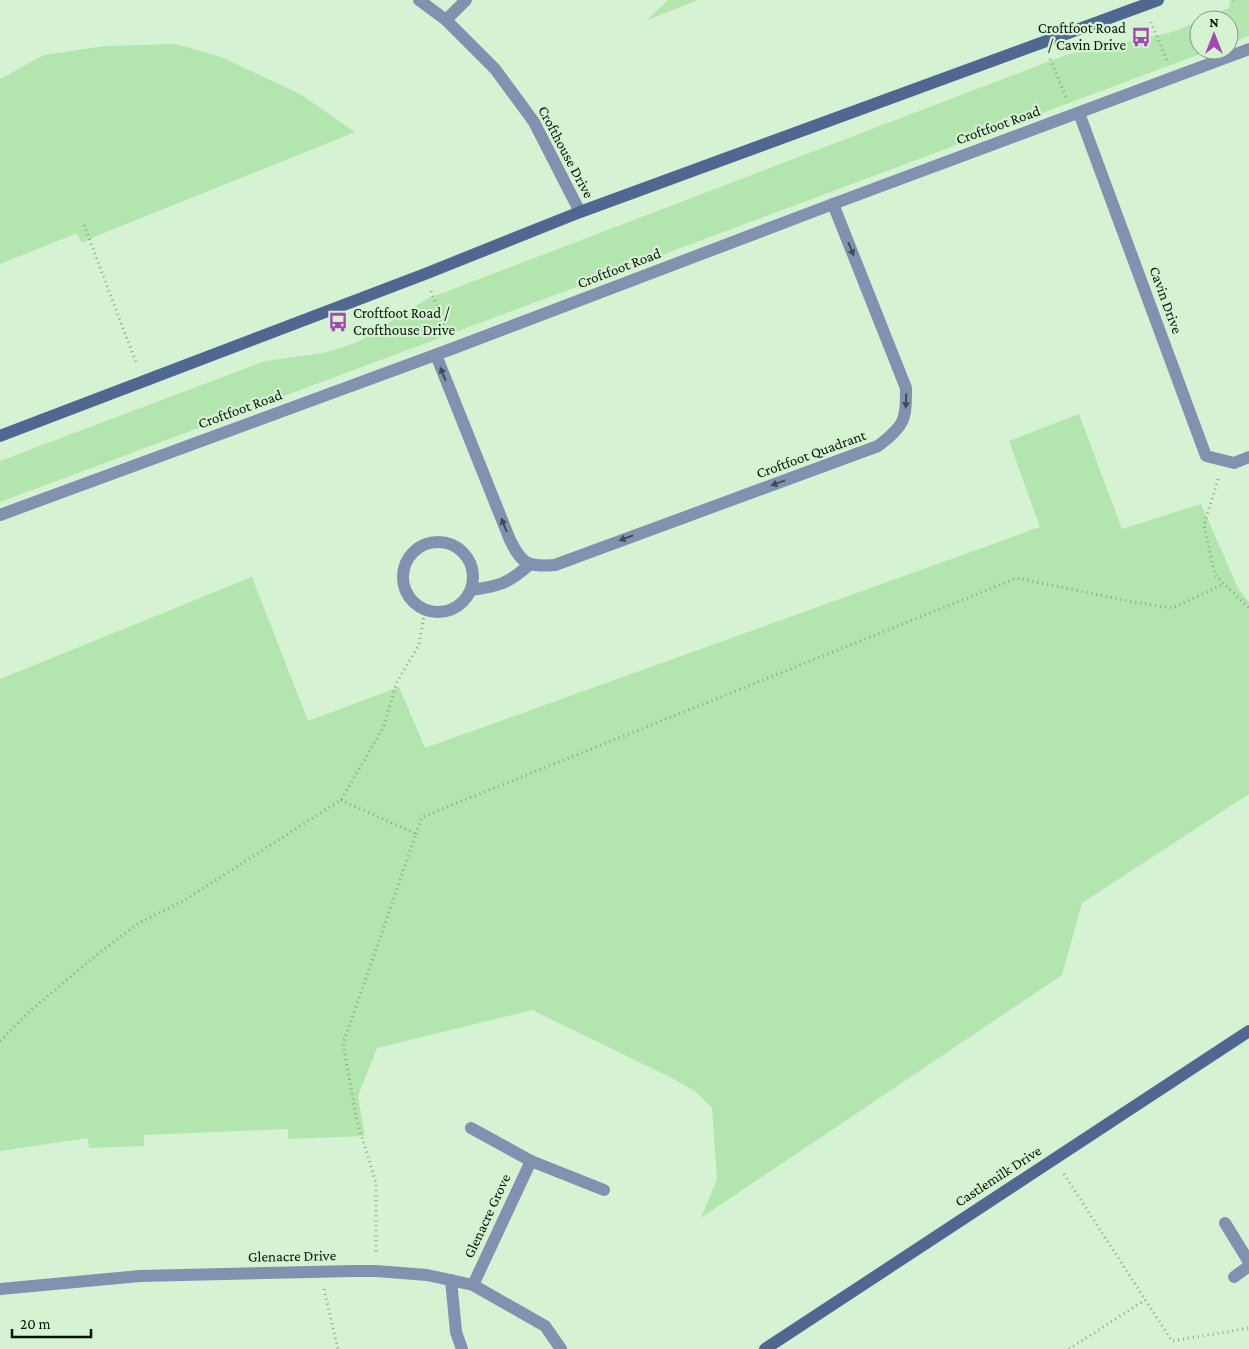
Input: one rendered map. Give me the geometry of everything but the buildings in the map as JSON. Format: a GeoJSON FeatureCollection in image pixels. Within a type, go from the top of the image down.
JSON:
{"type":"FeatureCollection","features":[{"type":"Feature","properties":{"kind":"street","name":"Crofthouse Drive"},"geometry":{"type":"LineString","coordinates":[[419,0],[446,20],[495,69],[534,122],[580,212]]}},
{"type":"Feature","properties":{"kind":"street"},"geometry":{"type":"LineString","coordinates":[[446,20],[466,0]]}},
{"type":"Feature","properties":{"kind":"street"},"geometry":{"type":"LineString","coordinates":[[0,436],[425,274],[580,212],[1158,0]]}},
{"type":"Feature","properties":{"kind":"street","name":"Croftfoot Road"},"geometry":{"type":"LineString","coordinates":[[0,514],[436,355],[1249,49]]}},
{"type":"Feature","properties":{"kind":"street","name":"Cavin Drive"},"geometry":{"type":"LineString","coordinates":[[1079,113],[1206,456],[1224,461]]}},
{"type":"Feature","properties":{"kind":"street","name":"Croftfoot Quadrant"},"geometry":{"type":"LineString","coordinates":[[530,564],[542,566],[555,564],[878,446],[895,432],[906,415],[906,388],[833,204]]}},
{"type":"Feature","properties":{"kind":"street"},"geometry":{"type":"LineString","coordinates":[[436,355],[518,558],[530,564],[515,578],[495,587],[471,590]]}},
{"type":"Feature","properties":{"kind":"street"},"geometry":{"type":"LineString","coordinates":[[1224,461],[1234,463],[1249,457]]}},
{"type":"Feature","properties":{"kind":"street"},"geometry":{"type":"LineString","coordinates":[[435,541],[447,542],[458,547],[467,556],[472,567],[471,590],[465,600],[457,607],[447,611],[425,610],[407,595],[402,583],[402,572],[406,560],[414,550],[424,544],[435,541]]}},
{"type":"Feature","properties":{"kind":"street","name":"Castlemilk Drive"},"geometry":{"type":"LineString","coordinates":[[765,1349],[1249,1031]]}},
{"type":"Feature","properties":{"kind":"street"},"geometry":{"type":"LineString","coordinates":[[471,1128],[531,1161],[604,1190]]}},
{"type":"Feature","properties":{"kind":"street","name":"Glenacre Grove"},"geometry":{"type":"LineString","coordinates":[[473,1285],[531,1161]]}},
{"type":"Feature","properties":{"kind":"street"},"geometry":{"type":"LineString","coordinates":[[1225,1223],[1249,1262]]}},
{"type":"Feature","properties":{"kind":"street"},"geometry":{"type":"LineString","coordinates":[[1234,1277],[1249,1266]]}},
{"type":"Feature","properties":{"kind":"street","name":"Glenacre Drive"},"geometry":{"type":"LineString","coordinates":[[0,1289],[140,1276],[376,1271],[427,1275],[473,1285],[545,1326],[561,1349]]}},
{"type":"Feature","properties":{"kind":"street"},"geometry":{"type":"LineString","coordinates":[[451,1280],[456,1332],[462,1349]]}},
{"type":"Feature","properties":{"kind":"path"},"geometry":{"type":"LineString","coordinates":[[1144,5],[1174,77]]}},
{"type":"Feature","properties":{"kind":"path"},"geometry":{"type":"LineString","coordinates":[[1043,42],[1066,97],[1079,113]]}},
{"type":"Feature","properties":{"kind":"path"},"geometry":{"type":"LineString","coordinates":[[84,225],[144,382]]}},
{"type":"Feature","properties":{"kind":"path"},"geometry":{"type":"LineString","coordinates":[[425,274],[454,348]]}},
{"type":"Feature","properties":{"kind":"path"},"geometry":{"type":"LineString","coordinates":[[1224,461],[1204,525],[1216,576],[1249,608]]}},
{"type":"Feature","properties":{"kind":"path"},"geometry":{"type":"LineString","coordinates":[[376,1271],[376,1183],[356,1121],[343,1044],[422,817],[1017,578],[1172,608],[1224,584]]}},
{"type":"Feature","properties":{"kind":"path"},"geometry":{"type":"LineString","coordinates":[[0,1040],[30,1011],[87,963],[139,923],[182,901],[341,800],[383,728],[397,682],[419,645],[425,610]]}},
{"type":"Feature","properties":{"kind":"path"},"geometry":{"type":"LineString","coordinates":[[341,800],[416,834]]}},
{"type":"Feature","properties":{"kind":"path"},"geometry":{"type":"LineString","coordinates":[[1054,1158],[1172,1341],[1249,1328]]}},
{"type":"Feature","properties":{"kind":"path"},"geometry":{"type":"LineString","coordinates":[[320,1272],[338,1349]]}},
{"type":"Feature","properties":{"kind":"path"},"geometry":{"type":"LineString","coordinates":[[1070,1349],[1146,1300]]}},
{"type":"Feature","properties":{"kind":"green space"},"geometry":{"type":"Polygon","coordinates":[[[668,0],[698,0],[647,20],[668,0]]]}},
{"type":"Feature","properties":{"kind":"green space"},"geometry":{"type":"Polygon","coordinates":[[[1230,0],[1249,0],[1249,36],[1239,40],[1239,10],[1224,10],[1229,8],[1230,0]]]}},
{"type":"Feature","properties":{"kind":"green space"},"geometry":{"type":"Polygon","coordinates":[[[1189,25],[1189,58],[0,502],[0,461],[265,361],[324,353],[358,342],[427,299],[1066,55],[1169,33],[1189,25]]]}},
{"type":"Feature","properties":{"kind":"green space"},"geometry":{"type":"Polygon","coordinates":[[[176,44],[221,57],[300,94],[355,132],[82,243],[77,233],[0,264],[0,79],[44,55],[105,46],[176,44]]]}},
{"type":"Feature","properties":{"kind":"green space"},"geometry":{"type":"Polygon","coordinates":[[[1079,414],[1122,529],[1201,504],[1238,588],[1249,602],[1249,794],[1082,903],[1062,975],[701,1218],[717,1179],[712,1108],[696,1092],[674,1079],[532,1010],[377,1048],[358,1096],[365,1136],[288,1139],[288,1129],[144,1135],[144,1146],[89,1148],[88,1138],[0,1151],[0,679],[252,577],[308,721],[399,687],[425,748],[1040,527],[1009,441],[1079,414]]]}},
{"type":"Feature","properties":{"kind":"place","name":"Croftfoot Road / Cavin Drive"},"geometry":{"type":"Point","coordinates":[1141,37]}},
{"type":"Feature","properties":{"kind":"place","name":"Croftfoot Road / Crofthouse Drive"},"geometry":{"type":"Point","coordinates":[338,322]}}]}
